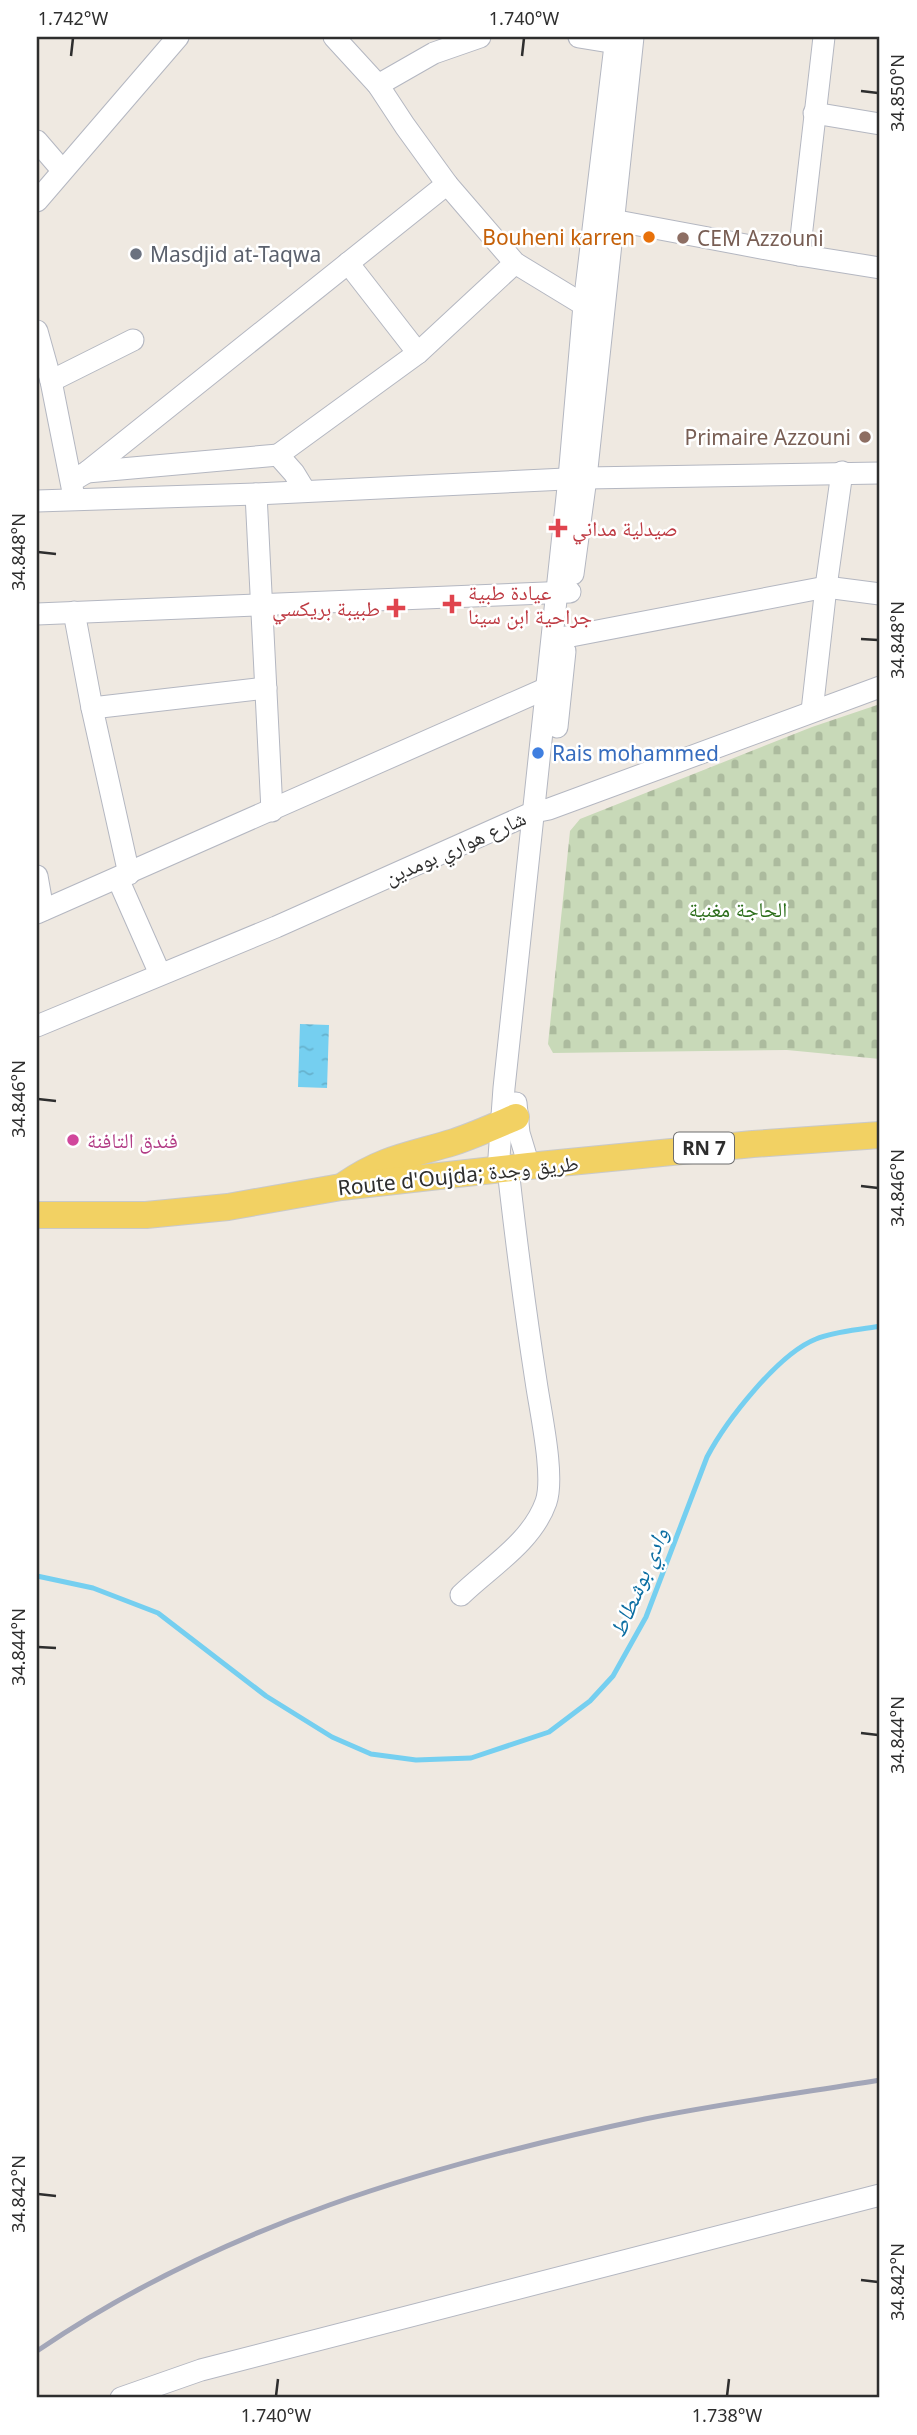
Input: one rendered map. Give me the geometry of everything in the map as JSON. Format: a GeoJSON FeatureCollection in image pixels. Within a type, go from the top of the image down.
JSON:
{"type":"FeatureCollection","features":[{"type":"Feature","properties":{"kind":"main road"},"geometry":{"type":"LineString","coordinates":[[341,1187],[366,1169],[388,1160],[471,1136],[508,1120]]}},
{"type":"Feature","properties":{"kind":"main road","name":"Route d'Oujda; طريق وجدة"},"geometry":{"type":"LineString","coordinates":[[37,1215],[146,1215],[229,1207],[341,1187],[512,1168],[753,1144],[880,1135]]}},
{"type":"Feature","properties":{"kind":"street"},"geometry":{"type":"LineString","coordinates":[[37,201],[178,37]]}},
{"type":"Feature","properties":{"kind":"street"},"geometry":{"type":"LineString","coordinates":[[334,37],[378,85],[447,184],[515,263],[593,306]]}},
{"type":"Feature","properties":{"kind":"street"},"geometry":{"type":"LineString","coordinates":[[378,85],[434,54],[480,37]]}},
{"type":"Feature","properties":{"kind":"street"},"geometry":{"type":"LineString","coordinates":[[579,37],[624,40]]}},
{"type":"Feature","properties":{"kind":"street"},"geometry":{"type":"LineString","coordinates":[[799,255],[824,37]]}},
{"type":"Feature","properties":{"kind":"street"},"geometry":{"type":"LineString","coordinates":[[593,306],[612,220],[624,40]]}},
{"type":"Feature","properties":{"kind":"street"},"geometry":{"type":"LineString","coordinates":[[461,1595],[511,1551],[537,1523],[547,1500],[549,1484],[519,1264],[508,1120],[517,1072],[541,811],[547,688],[564,592],[578,478],[593,306],[624,40]]}},
{"type":"Feature","properties":{"kind":"street"},"geometry":{"type":"LineString","coordinates":[[814,113],[880,124]]}},
{"type":"Feature","properties":{"kind":"street"},"geometry":{"type":"LineString","coordinates":[[37,141],[62,170]]}},
{"type":"Feature","properties":{"kind":"street"},"geometry":{"type":"LineString","coordinates":[[78,484],[447,184]]}},
{"type":"Feature","properties":{"kind":"street"},"geometry":{"type":"LineString","coordinates":[[612,220],[880,268]]}},
{"type":"Feature","properties":{"kind":"street"},"geometry":{"type":"LineString","coordinates":[[348,263],[418,353]]}},
{"type":"Feature","properties":{"kind":"street"},"geometry":{"type":"LineString","coordinates":[[37,501],[78,484],[278,455],[418,353],[515,263]]}},
{"type":"Feature","properties":{"kind":"street"},"geometry":{"type":"LineString","coordinates":[[37,331],[78,484]]}},
{"type":"Feature","properties":{"kind":"street"},"geometry":{"type":"LineString","coordinates":[[51,381],[133,340]]}},
{"type":"Feature","properties":{"kind":"street"},"geometry":{"type":"LineString","coordinates":[[278,455],[305,491]]}},
{"type":"Feature","properties":{"kind":"street"},"geometry":{"type":"LineString","coordinates":[[812,710],[842,472]]}},
{"type":"Feature","properties":{"kind":"street"},"geometry":{"type":"LineString","coordinates":[[78,484],[256,494],[578,478],[880,473]]}},
{"type":"Feature","properties":{"kind":"street"},"geometry":{"type":"LineString","coordinates":[[256,494],[272,811]]}},
{"type":"Feature","properties":{"kind":"street"},"geometry":{"type":"LineString","coordinates":[[566,636],[826,587],[880,594]]}},
{"type":"Feature","properties":{"kind":"street"},"geometry":{"type":"LineString","coordinates":[[37,614],[564,592]]}},
{"type":"Feature","properties":{"kind":"street"},"geometry":{"type":"LineString","coordinates":[[541,811],[566,636],[564,592]]}},
{"type":"Feature","properties":{"kind":"street"},"geometry":{"type":"LineString","coordinates":[[74,612],[124,876],[160,974]]}},
{"type":"Feature","properties":{"kind":"street","name":"شارع هواري بومدين"},"geometry":{"type":"LineString","coordinates":[[37,1026],[276,927],[541,811],[880,687]]}},
{"type":"Feature","properties":{"kind":"street"},"geometry":{"type":"LineString","coordinates":[[92,708],[266,688]]}},
{"type":"Feature","properties":{"kind":"street"},"geometry":{"type":"LineString","coordinates":[[37,876],[40,912],[547,688]]}},
{"type":"Feature","properties":{"kind":"street"},"geometry":{"type":"LineString","coordinates":[[508,1120],[512,1168]]}},
{"type":"Feature","properties":{"kind":"street"},"geometry":{"type":"LineString","coordinates":[[121,2398],[201,2370],[880,2195]]}},
{"type":"Feature","properties":{"kind":"green space","name":"الحاجة مغنية"},"geometry":{"type":"Polygon","coordinates":[[[880,704],[880,1059],[787,1050],[553,1053],[548,1044],[570,831],[580,819],[812,727],[880,704]]]}},
{"type":"Feature","properties":{"kind":"water"},"geometry":{"type":"Polygon","coordinates":[[[300,1024],[329,1025],[327,1088],[298,1087],[300,1024]]]}},
{"type":"Feature","properties":{"kind":"waterway","name":"وادي بوشطاط"},"geometry":{"type":"LineString","coordinates":[[37,1576],[93,1588],[158,1613],[266,1696],[332,1737],[371,1754],[416,1760],[471,1758],[549,1732],[590,1701],[613,1676],[646,1617],[707,1457],[727,1425],[770,1373],[801,1347],[823,1336],[880,1326]]}},
{"type":"Feature","properties":{"kind":"railway"},"geometry":{"type":"LineString","coordinates":[[37,2351],[107,2307],[180,2268],[254,2234],[406,2179],[564,2137],[645,2119],[880,2080]]}},
{"type":"Feature","properties":{"kind":"place","name":"Bouheni karren"},"geometry":{"type":"Point","coordinates":[649,237]}},
{"type":"Feature","properties":{"kind":"place","name":"CEM Azzouni"},"geometry":{"type":"Point","coordinates":[683,238]}},
{"type":"Feature","properties":{"kind":"place","name":"Masdjid at-Taqwa"},"geometry":{"type":"Point","coordinates":[136,254]}},
{"type":"Feature","properties":{"kind":"place","name":"Primaire Azzouni"},"geometry":{"type":"Point","coordinates":[865,437]}},
{"type":"Feature","properties":{"kind":"place","name":"صيدلية مداني"},"geometry":{"type":"Point","coordinates":[558,528]}},
{"type":"Feature","properties":{"kind":"place","name":"عيادة طبية جراحية ابن سينا"},"geometry":{"type":"Point","coordinates":[452,604]}},
{"type":"Feature","properties":{"kind":"place","name":"طبيبة بريكسي"},"geometry":{"type":"Point","coordinates":[396,608]}},
{"type":"Feature","properties":{"kind":"place","name":"Rais mohammed"},"geometry":{"type":"Point","coordinates":[538,753]}},
{"type":"Feature","properties":{"kind":"place","name":"فندق التافنة"},"geometry":{"type":"Point","coordinates":[73,1140]}}]}
